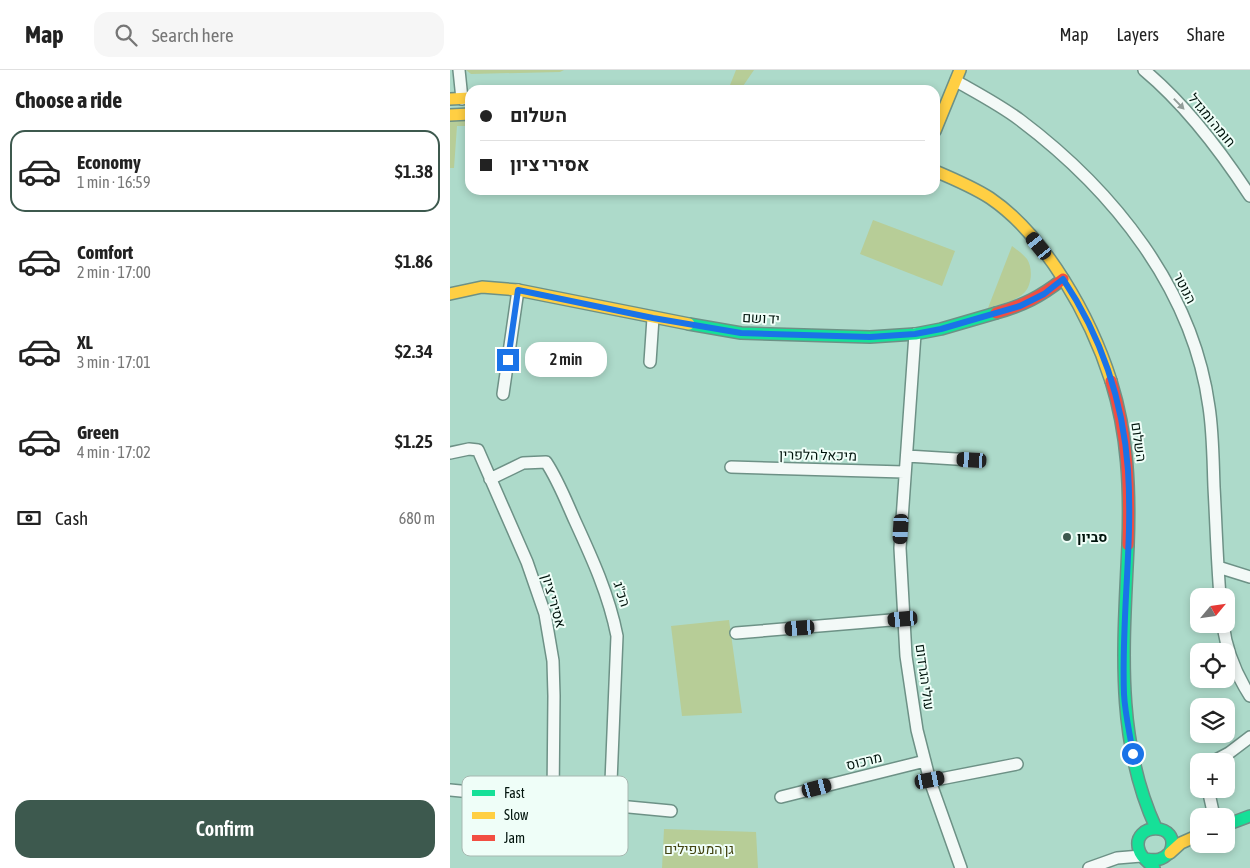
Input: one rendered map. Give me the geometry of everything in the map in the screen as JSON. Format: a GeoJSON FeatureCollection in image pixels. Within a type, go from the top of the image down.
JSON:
{"type":"FeatureCollection","features":[{"type":"Feature","properties":{"kind":"street"},"geometry":{"type":"LineString","coordinates":[[459,70],[461,99]]}},
{"type":"Feature","properties":{"kind":"street","name":"חומה ומגדל"},"geometry":{"type":"LineString","coordinates":[[1144,70],[1180,104],[1210,138],[1250,196]]}},
{"type":"Feature","properties":{"kind":"street"},"geometry":{"type":"LineString","coordinates":[[940,119],[958,75]]}},
{"type":"Feature","properties":{"kind":"street","name":"הנוטר"},"geometry":{"type":"LineString","coordinates":[[958,75],[1052,146],[1083,174],[1129,225],[1149,254],[1172,294],[1202,366],[1210,408],[1219,588]]}},
{"type":"Feature","properties":{"kind":"street"},"geometry":{"type":"LineString","coordinates":[[450,115],[465,114]]}},
{"type":"Feature","properties":{"kind":"street","name":"השלום"},"geometry":{"type":"LineString","coordinates":[[940,173],[983,193],[1005,209],[1027,231],[1076,298],[1098,342],[1113,384],[1128,470],[1124,696],[1133,754],[1142,790],[1145,823],[1140,837]]}},
{"type":"Feature","properties":{"kind":"street","name":"יד ושם"},"geometry":{"type":"LineString","coordinates":[[450,294],[482,287],[518,290],[653,318],[741,333],[870,337],[915,334],[941,329],[1020,306],[1044,294],[1063,279]]}},
{"type":"Feature","properties":{"kind":"street"},"geometry":{"type":"LineString","coordinates":[[503,394],[518,290]]}},
{"type":"Feature","properties":{"kind":"street"},"geometry":{"type":"LineString","coordinates":[[650,362],[653,318]]}},
{"type":"Feature","properties":{"kind":"street","name":"עולי הגרדום"},"geometry":{"type":"LineString","coordinates":[[915,334],[900,548],[906,656],[916,722],[925,761],[961,868]]}},
{"type":"Feature","properties":{"kind":"street","name":"אסירי ציון"},"geometry":{"type":"LineString","coordinates":[[450,453],[469,449],[478,450],[537,590],[548,628],[553,661],[553,776]]}},
{"type":"Feature","properties":{"kind":"street"},"geometry":{"type":"LineString","coordinates":[[907,456],[972,460]]}},
{"type":"Feature","properties":{"kind":"street","name":"הכ\"ג"},"geometry":{"type":"LineString","coordinates":[[490,479],[523,463],[546,462],[560,487],[602,582],[613,614],[617,636],[611,776]]}},
{"type":"Feature","properties":{"kind":"street","name":"מיכאל הלפרין"},"geometry":{"type":"LineString","coordinates":[[731,468],[904,472]]}},
{"type":"Feature","properties":{"kind":"street"},"geometry":{"type":"LineString","coordinates":[[1218,567],[1250,577]]}},
{"type":"Feature","properties":{"kind":"street"},"geometry":{"type":"LineString","coordinates":[[736,633],[903,619]]}},
{"type":"Feature","properties":{"kind":"street"},"geometry":{"type":"LineString","coordinates":[[1224,633],[1232,661],[1250,696]]}},
{"type":"Feature","properties":{"kind":"street"},"geometry":{"type":"LineString","coordinates":[[1228,753],[1250,737]]}},
{"type":"Feature","properties":{"kind":"street","name":"מרכוס"},"geometry":{"type":"LineString","coordinates":[[781,797],[925,761]]}},
{"type":"Feature","properties":{"kind":"street"},"geometry":{"type":"LineString","coordinates":[[930,780],[1017,764]]}},
{"type":"Feature","properties":{"kind":"street","name":"השלום"},"geometry":{"type":"LineString","coordinates":[[1142,790],[1161,830]]}},
{"type":"Feature","properties":{"kind":"street"},"geometry":{"type":"LineString","coordinates":[[628,807],[671,811]]}},
{"type":"Feature","properties":{"kind":"street"},"geometry":{"type":"LineString","coordinates":[[1235,822],[1250,816]]}},
{"type":"Feature","properties":{"kind":"street"},"geometry":{"type":"LineString","coordinates":[[1089,868],[1118,858],[1132,849],[1145,830],[1161,830],[1178,838],[1190,836]]}},
{"type":"Feature","properties":{"kind":"street"},"geometry":{"type":"LineString","coordinates":[[1161,830],[1172,842],[1167,860]]}},
{"type":"Feature","properties":{"kind":"street"},"geometry":{"type":"LineString","coordinates":[[1140,837],[1139,851],[1147,861]]}},
{"type":"Feature","properties":{"kind":"street"},"geometry":{"type":"LineString","coordinates":[[1118,858],[1159,862],[1167,860],[1181,843],[1190,839]]}},
{"type":"Feature","properties":{"kind":"green space"},"geometry":{"type":"Polygon","coordinates":[[[466,70],[564,70],[560,72],[471,74],[466,70]]]}},
{"type":"Feature","properties":{"kind":"green space"},"geometry":{"type":"Polygon","coordinates":[[[736,70],[754,70],[744,85],[730,85],[736,70]]]}},
{"type":"Feature","properties":{"kind":"green space"},"geometry":{"type":"Polygon","coordinates":[[[465,120],[465,126],[457,126],[454,168],[450,168],[450,121],[465,120]]]}},
{"type":"Feature","properties":{"kind":"green space"},"geometry":{"type":"Polygon","coordinates":[[[873,220],[955,251],[942,286],[860,254],[873,220]]]}},
{"type":"Feature","properties":{"kind":"green space"},"geometry":{"type":"Polygon","coordinates":[[[1012,246],[1024,255],[1029,263],[1031,276],[1029,286],[1017,298],[988,308],[1012,246]]]}},
{"type":"Feature","properties":{"kind":"green space"},"geometry":{"type":"Polygon","coordinates":[[[729,620],[742,713],[682,716],[671,626],[729,620]]]}},
{"type":"Feature","properties":{"kind":"green space","name":"גן המעפילים"},"geometry":{"type":"Polygon","coordinates":[[[664,829],[756,832],[758,868],[662,868],[664,829]]]}},
{"type":"Feature","properties":{"kind":"traffic: fast"},"geometry":{"type":"LineString","coordinates":[[689,324],[741,333],[870,337],[915,334],[941,329],[996,313]]}},
{"type":"Feature","properties":{"kind":"traffic: fast"},"geometry":{"type":"LineString","coordinates":[[1128,545],[1124,653],[1128,724],[1133,759],[1143,794],[1156,828]]}},
{"type":"Feature","properties":{"kind":"traffic: fast"},"geometry":{"type":"LineString","coordinates":[[1235,822],[1250,816]]}},
{"type":"Feature","properties":{"kind":"traffic: fast"},"geometry":{"type":"LineString","coordinates":[[1146,859],[1159,859],[1165,857],[1170,852],[1172,842],[1164,830],[1148,830],[1142,834],[1138,841],[1140,853],[1154,868]]}},
{"type":"Feature","properties":{"kind":"traffic: slow"},"geometry":{"type":"LineString","coordinates":[[940,119],[960,70]]}},
{"type":"Feature","properties":{"kind":"traffic: slow"},"geometry":{"type":"LineString","coordinates":[[450,99],[465,98]]}},
{"type":"Feature","properties":{"kind":"traffic: slow"},"geometry":{"type":"LineString","coordinates":[[450,115],[465,114]]}},
{"type":"Feature","properties":{"kind":"traffic: slow"},"geometry":{"type":"LineString","coordinates":[[940,173],[990,198],[1030,234],[1048,256],[1079,305],[1092,331],[1111,381]]}},
{"type":"Feature","properties":{"kind":"traffic: slow"},"geometry":{"type":"LineString","coordinates":[[450,294],[482,287],[518,290],[689,324]]}},
{"type":"Feature","properties":{"kind":"traffic: slow"},"geometry":{"type":"LineString","coordinates":[[1170,853],[1181,843],[1190,839]]}},
{"type":"Feature","properties":{"kind":"traffic: jam"},"geometry":{"type":"LineString","coordinates":[[996,313],[1031,300],[1063,279]]}},
{"type":"Feature","properties":{"kind":"traffic: jam"},"geometry":{"type":"LineString","coordinates":[[1111,381],[1117,401],[1127,462],[1129,503],[1128,545]]}},
{"type":"Feature","properties":{"kind":"place","name":"סביון"},"geometry":{"type":"Point","coordinates":[1067,537]}},
{"type":"Feature","properties":{"kind":"route"},"geometry":{"type":"LineString","coordinates":[[508,360],[518,290],[653,318],[741,333],[870,337],[915,334],[941,329],[1020,306],[1035,300],[1063,279],[1076,298],[1098,342],[1118,405],[1125,448],[1128,470],[1128,502],[1124,696],[1133,754]]}}]}
